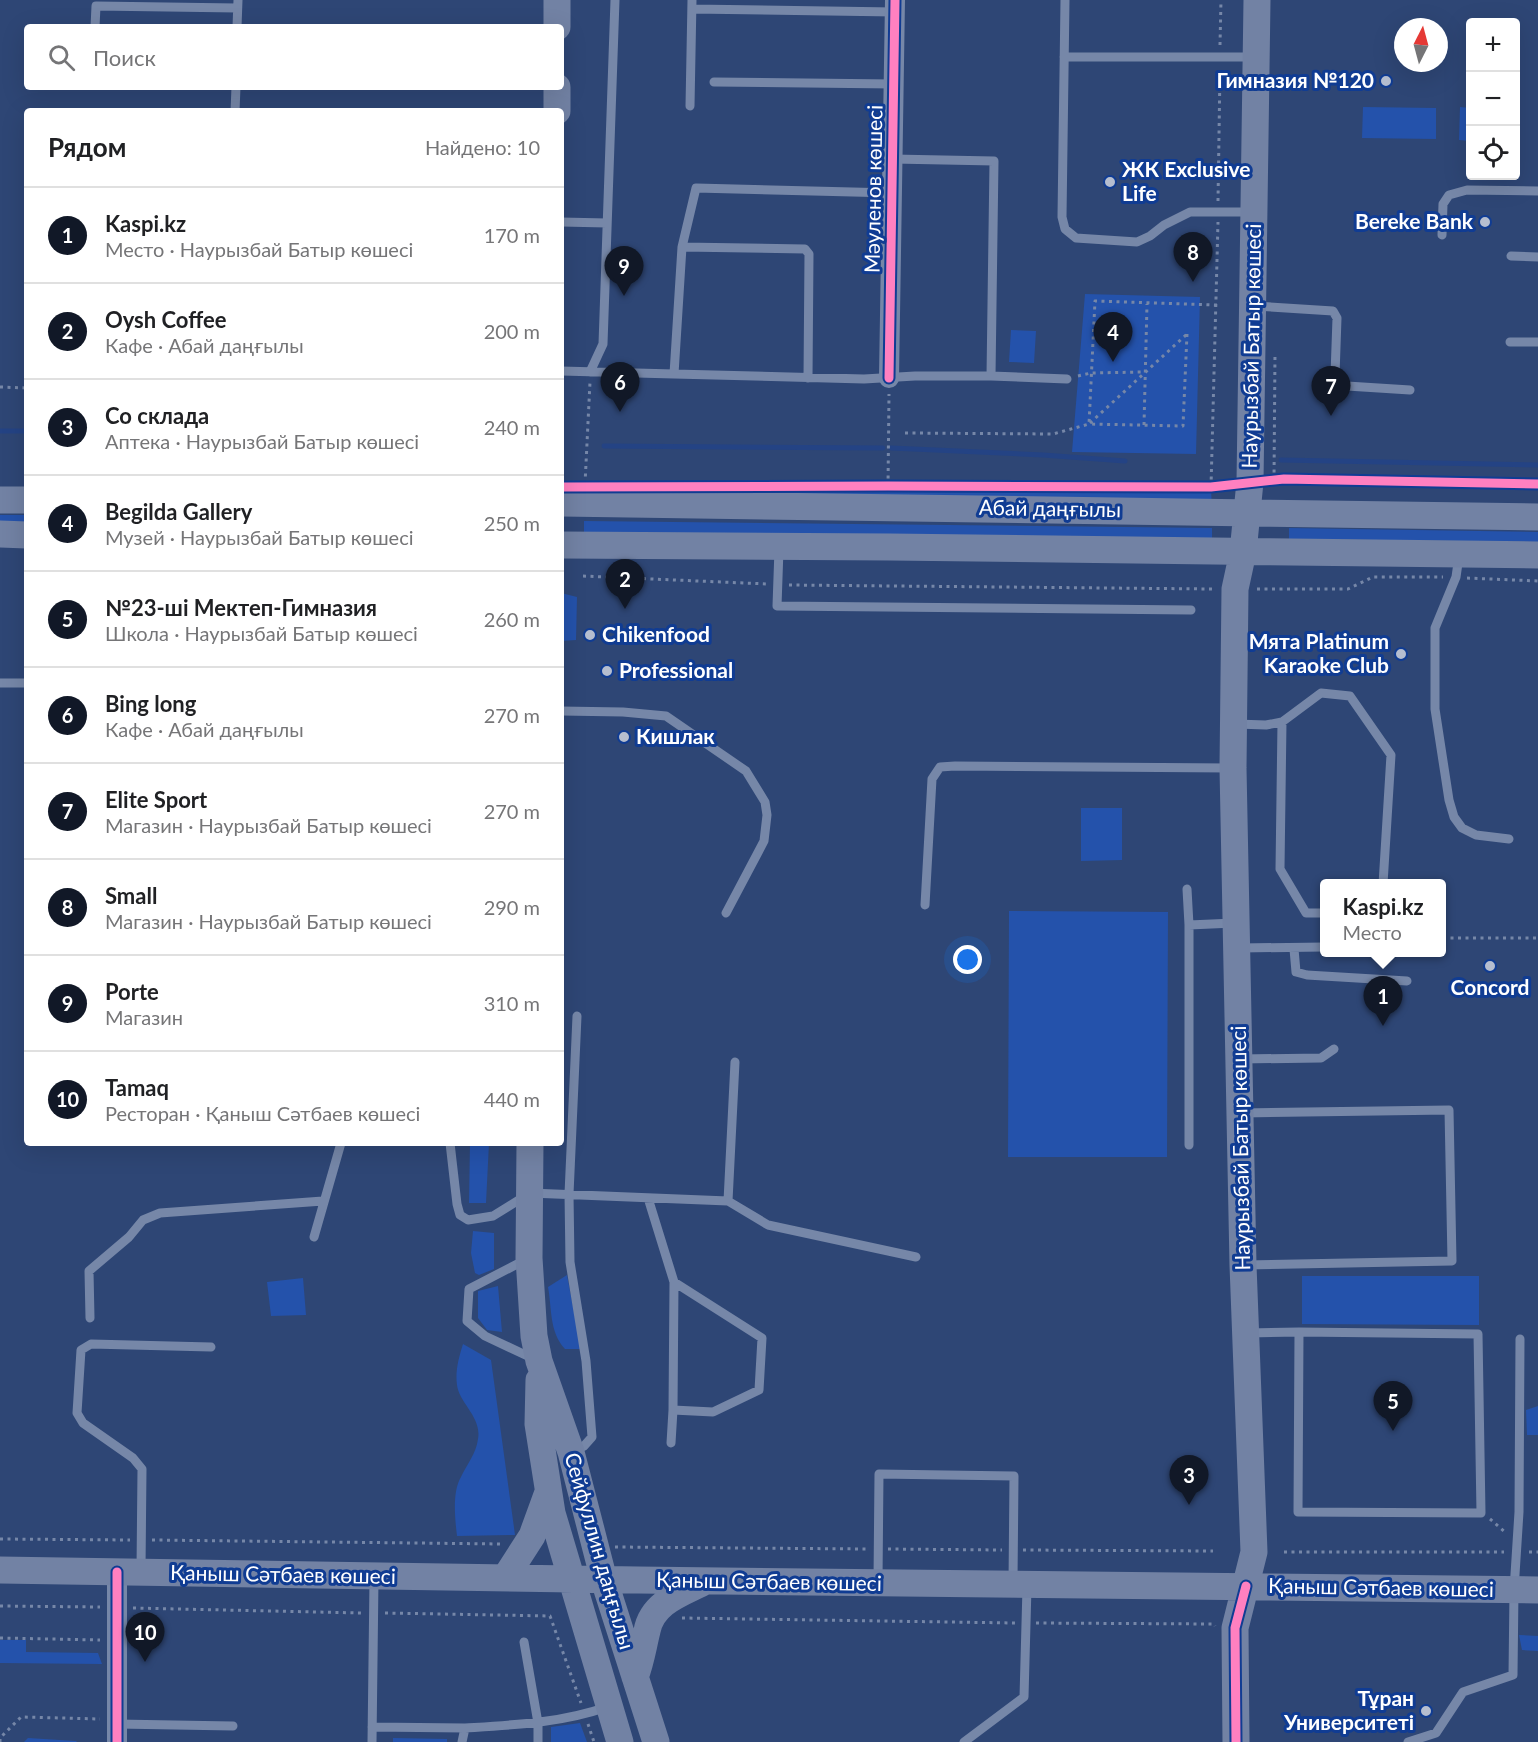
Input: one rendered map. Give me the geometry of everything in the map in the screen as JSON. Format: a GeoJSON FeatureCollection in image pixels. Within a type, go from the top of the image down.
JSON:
{"type":"FeatureCollection","features":[{"type":"Feature","properties":{"kind":"main road"},"geometry":{"type":"LineString","coordinates":[[557,0],[557,24]]}},
{"type":"Feature","properties":{"kind":"main road","name":"Наурызбай Батыр көшесі"},"geometry":{"type":"LineString","coordinates":[[1247,512],[1250,482],[1257,0]]}},
{"type":"Feature","properties":{"kind":"main road"},"geometry":{"type":"LineString","coordinates":[[557,90],[557,108]]}},
{"type":"Feature","properties":{"kind":"main road","name":"Абай даңғылы"},"geometry":{"type":"LineString","coordinates":[[567,495],[1538,517]]}},
{"type":"Feature","properties":{"kind":"main road"},"geometry":{"type":"LineString","coordinates":[[0,500],[24,500]]}},
{"type":"Feature","properties":{"kind":"main road"},"geometry":{"type":"LineString","coordinates":[[1243,552],[1247,512]]}},
{"type":"Feature","properties":{"kind":"main road"},"geometry":{"type":"LineString","coordinates":[[0,534],[24,535]]}},
{"type":"Feature","properties":{"kind":"main road","name":"Абай даңғылы"},"geometry":{"type":"LineString","coordinates":[[564,545],[1243,552],[1458,565],[1538,555]]}},
{"type":"Feature","properties":{"kind":"main road","name":"Наурызбай Батыр көшесі"},"geometry":{"type":"LineString","coordinates":[[1236,1742],[1235,1628],[1254,1552],[1243,1265],[1233,768],[1235,589],[1243,552]]}},
{"type":"Feature","properties":{"kind":"main road","name":"Сейфуллин даңғылы"},"geometry":{"type":"LineString","coordinates":[[530,1146],[529,1258],[534,1336],[539,1361],[571,1452],[604,1580],[656,1742]]}},
{"type":"Feature","properties":{"kind":"main road","name":"Сейфуллин даңғылы"},"geometry":{"type":"LineString","coordinates":[[539,1361],[538,1424],[552,1513],[570,1579],[597,1710],[620,1742]]}},
{"type":"Feature","properties":{"kind":"main road"},"geometry":{"type":"LineString","coordinates":[[505,1578],[532,1536],[548,1492]]}},
{"type":"Feature","properties":{"kind":"main road","name":"Қаныш Сәтбаев көшесі"},"geometry":{"type":"LineString","coordinates":[[0,1570],[604,1580],[1526,1590]]}},
{"type":"Feature","properties":{"kind":"main road"},"geometry":{"type":"LineString","coordinates":[[635,1677],[641,1662],[647,1628],[652,1617],[662,1604],[707,1581]]}},
{"type":"Feature","properties":{"kind":"street","name":"Мәуленов көшесі"},"geometry":{"type":"LineString","coordinates":[[889,378],[895,6]]}},
{"type":"Feature","properties":{"kind":"street"},"geometry":{"type":"LineString","coordinates":[[114,1728],[117,1608],[129,1572]]}},
{"type":"Feature","properties":{"kind":"lane"},"geometry":{"type":"LineString","coordinates":[[590,372],[603,344],[615,0]]}},
{"type":"Feature","properties":{"kind":"lane"},"geometry":{"type":"LineString","coordinates":[[1065,0],[1062,217],[1065,229],[1076,238],[1137,242],[1190,212],[1254,212]]}},
{"type":"Feature","properties":{"kind":"lane"},"geometry":{"type":"LineString","coordinates":[[95,24],[96,6],[237,4],[237,24]]}},
{"type":"Feature","properties":{"kind":"lane"},"geometry":{"type":"LineString","coordinates":[[690,106],[692,5],[895,6]]}},
{"type":"Feature","properties":{"kind":"lane"},"geometry":{"type":"LineString","coordinates":[[1064,57],[1257,57]]}},
{"type":"Feature","properties":{"kind":"lane"},"geometry":{"type":"LineString","coordinates":[[714,82],[894,84]]}},
{"type":"Feature","properties":{"kind":"lane"},"geometry":{"type":"LineString","coordinates":[[236,90],[236,108]]}},
{"type":"Feature","properties":{"kind":"lane"},"geometry":{"type":"LineString","coordinates":[[893,159],[994,161],[991,376]]}},
{"type":"Feature","properties":{"kind":"lane"},"geometry":{"type":"LineString","coordinates":[[674,374],[682,247],[696,188],[893,193]]}},
{"type":"Feature","properties":{"kind":"lane"},"geometry":{"type":"LineString","coordinates":[[1442,235],[1443,204],[1449,195],[1467,190],[1538,191]]}},
{"type":"Feature","properties":{"kind":"lane"},"geometry":{"type":"LineString","coordinates":[[564,222],[607,223]]}},
{"type":"Feature","properties":{"kind":"lane"},"geometry":{"type":"LineString","coordinates":[[682,247],[805,249],[809,254],[808,378]]}},
{"type":"Feature","properties":{"kind":"lane"},"geometry":{"type":"LineString","coordinates":[[1511,256],[1538,257]]}},
{"type":"Feature","properties":{"kind":"lane"},"geometry":{"type":"LineString","coordinates":[[1253,306],[1333,311],[1337,318],[1335,375],[1340,382],[1347,386],[1410,390]]}},
{"type":"Feature","properties":{"kind":"lane"},"geometry":{"type":"LineString","coordinates":[[1510,342],[1538,342]]}},
{"type":"Feature","properties":{"kind":"lane"},"geometry":{"type":"LineString","coordinates":[[564,371],[808,378],[991,376],[1067,379]]}},
{"type":"Feature","properties":{"kind":"lane"},"geometry":{"type":"LineString","coordinates":[[780,546],[777,606],[1191,610]]}},
{"type":"Feature","properties":{"kind":"lane"},"geometry":{"type":"LineString","coordinates":[[1458,565],[1435,628],[1435,709],[1449,800],[1454,817],[1462,828],[1476,835],[1509,839]]}},
{"type":"Feature","properties":{"kind":"lane"},"geometry":{"type":"LineString","coordinates":[[0,683],[24,682]]}},
{"type":"Feature","properties":{"kind":"lane"},"geometry":{"type":"LineString","coordinates":[[1233,724],[1266,725],[1282,722],[1322,693],[1350,696],[1391,755],[1383,879]]}},
{"type":"Feature","properties":{"kind":"lane"},"geometry":{"type":"LineString","coordinates":[[564,711],[623,712],[666,716],[746,771],[765,802],[767,815],[765,841],[726,913]]}},
{"type":"Feature","properties":{"kind":"lane"},"geometry":{"type":"LineString","coordinates":[[1282,722],[1280,869],[1306,913],[1320,913]]}},
{"type":"Feature","properties":{"kind":"lane"},"geometry":{"type":"LineString","coordinates":[[925,905],[933,779],[940,767],[1233,768]]}},
{"type":"Feature","properties":{"kind":"lane"},"geometry":{"type":"LineString","coordinates":[[1187,889],[1189,1144]]}},
{"type":"Feature","properties":{"kind":"lane"},"geometry":{"type":"LineString","coordinates":[[1189,925],[1294,949],[1320,947]]}},
{"type":"Feature","properties":{"kind":"lane"},"geometry":{"type":"LineString","coordinates":[[1294,949],[1296,972],[1307,975],[1407,981]]}},
{"type":"Feature","properties":{"kind":"lane"},"geometry":{"type":"LineString","coordinates":[[571,1452],[584,1446],[592,1437],[586,1361],[570,1262],[569,1194],[577,1016]]}},
{"type":"Feature","properties":{"kind":"lane"},"geometry":{"type":"LineString","coordinates":[[1239,1059],[1321,1058],[1334,1049]]}},
{"type":"Feature","properties":{"kind":"lane"},"geometry":{"type":"LineString","coordinates":[[728,1201],[735,1062]]}},
{"type":"Feature","properties":{"kind":"lane"},"geometry":{"type":"LineString","coordinates":[[1239,1113],[1449,1110],[1452,1261],[1243,1265]]}},
{"type":"Feature","properties":{"kind":"lane"},"geometry":{"type":"LineString","coordinates":[[314,1237],[340,1146]]}},
{"type":"Feature","properties":{"kind":"lane"},"geometry":{"type":"LineString","coordinates":[[450,1146],[457,1204],[460,1215],[468,1220],[493,1216],[530,1193],[728,1201],[768,1225],[916,1257]]}},
{"type":"Feature","properties":{"kind":"lane"},"geometry":{"type":"LineString","coordinates":[[648,1198],[674,1281],[671,1443]]}},
{"type":"Feature","properties":{"kind":"lane"},"geometry":{"type":"LineString","coordinates":[[90,1318],[89,1271],[129,1236],[143,1220],[160,1213],[323,1201]]}},
{"type":"Feature","properties":{"kind":"lane"},"geometry":{"type":"LineString","coordinates":[[529,1258],[469,1289],[467,1321],[485,1336],[539,1361]]}},
{"type":"Feature","properties":{"kind":"lane"},"geometry":{"type":"LineString","coordinates":[[673,1410],[713,1412],[759,1390],[762,1338],[674,1281]]}},
{"type":"Feature","properties":{"kind":"lane"},"geometry":{"type":"LineString","coordinates":[[1246,1333],[1299,1332],[1478,1334],[1481,1513],[1298,1512],[1299,1332]]}},
{"type":"Feature","properties":{"kind":"lane"},"geometry":{"type":"LineString","coordinates":[[1408,1742],[1436,1733],[1463,1692],[1513,1675],[1526,1590],[1516,1552],[1519,1512],[1520,1339]]}},
{"type":"Feature","properties":{"kind":"lane"},"geometry":{"type":"LineString","coordinates":[[129,1572],[141,1540],[142,1469],[133,1458],[83,1423],[77,1413],[81,1350],[91,1344],[211,1347]]}},
{"type":"Feature","properties":{"kind":"lane"},"geometry":{"type":"LineString","coordinates":[[878,1583],[879,1474],[1014,1476],[1013,1550],[1025,1623],[1024,1697],[964,1742]]}},
{"type":"Feature","properties":{"kind":"lane"},"geometry":{"type":"LineString","coordinates":[[372,1742],[375,1576]]}},
{"type":"Feature","properties":{"kind":"lane"},"geometry":{"type":"LineString","coordinates":[[524,1642],[538,1723],[538,1742]]}},
{"type":"Feature","properties":{"kind":"lane"},"geometry":{"type":"LineString","coordinates":[[372,1727],[465,1728],[538,1723],[597,1710]]}},
{"type":"Feature","properties":{"kind":"lane"},"geometry":{"type":"LineString","coordinates":[[114,1728],[233,1726]]}},
{"type":"Feature","properties":{"kind":"lane"},"geometry":{"type":"LineString","coordinates":[[462,1742],[465,1728]]}},
{"type":"Feature","properties":{"kind":"path"},"geometry":{"type":"LineString","coordinates":[[1212,487],[1221,0]]}},
{"type":"Feature","properties":{"kind":"path"},"geometry":{"type":"LineString","coordinates":[[1089,424],[1095,301],[1217,305]]}},
{"type":"Feature","properties":{"kind":"path"},"geometry":{"type":"LineString","coordinates":[[1144,425],[1147,303]]}},
{"type":"Feature","properties":{"kind":"path"},"geometry":{"type":"LineString","coordinates":[[905,433],[1053,434],[1089,424],[1183,426],[1187,334],[1089,424]]}},
{"type":"Feature","properties":{"kind":"path"},"geometry":{"type":"LineString","coordinates":[[585,487],[590,372]]}},
{"type":"Feature","properties":{"kind":"path"},"geometry":{"type":"LineString","coordinates":[[1091,373],[1145,372]]}},
{"type":"Feature","properties":{"kind":"path"},"geometry":{"type":"LineString","coordinates":[[888,486],[889,378]]}},
{"type":"Feature","properties":{"kind":"path"},"geometry":{"type":"LineString","coordinates":[[0,387],[24,388]]}},
{"type":"Feature","properties":{"kind":"path"},"geometry":{"type":"LineString","coordinates":[[1200,487],[1284,479]]}},
{"type":"Feature","properties":{"kind":"path"},"geometry":{"type":"LineString","coordinates":[[876,486],[900,486]]}},
{"type":"Feature","properties":{"kind":"path"},"geometry":{"type":"LineString","coordinates":[[567,495],[585,487],[596,487]]}},
{"type":"Feature","properties":{"kind":"path"},"geometry":{"type":"LineString","coordinates":[[583,576],[778,584],[1348,589],[1373,578],[1458,565],[1538,580]]}},
{"type":"Feature","properties":{"kind":"path"},"geometry":{"type":"LineString","coordinates":[[1446,938],[1538,938]]}},
{"type":"Feature","properties":{"kind":"path"},"geometry":{"type":"LineString","coordinates":[[0,1539],[499,1544]]}},
{"type":"Feature","properties":{"kind":"path"},"geometry":{"type":"LineString","coordinates":[[608,1546],[1214,1551]]}},
{"type":"Feature","properties":{"kind":"path"},"geometry":{"type":"LineString","coordinates":[[1284,1552],[1538,1552]]}},
{"type":"Feature","properties":{"kind":"path"},"geometry":{"type":"LineString","coordinates":[[0,1606],[550,1616],[597,1710],[594,1742]]}},
{"type":"Feature","properties":{"kind":"path"},"geometry":{"type":"LineString","coordinates":[[675,1618],[1214,1624],[1217,1628]]}},
{"type":"Feature","properties":{"kind":"path"},"geometry":{"type":"LineString","coordinates":[[0,1638],[98,1640]]}},
{"type":"Feature","properties":{"kind":"path"},"geometry":{"type":"LineString","coordinates":[[0,1742],[0,1738],[21,1717],[114,1728]]}},
{"type":"Feature","properties":{"kind":"shaded area"},"geometry":{"type":"Polygon","coordinates":[[[1363,107],[1436,108],[1436,139],[1362,138],[1363,107]]]}},
{"type":"Feature","properties":{"kind":"shaded area"},"geometry":{"type":"Polygon","coordinates":[[[1460,107],[1466,108],[1466,141],[1459,140],[1460,107]]]}},
{"type":"Feature","properties":{"kind":"shaded area"},"geometry":{"type":"Polygon","coordinates":[[[1085,294],[1200,297],[1196,454],[1072,452],[1085,294]]]}},
{"type":"Feature","properties":{"kind":"shaded area"},"geometry":{"type":"Polygon","coordinates":[[[1011,330],[1036,331],[1034,363],[1009,362],[1011,330]]]}},
{"type":"Feature","properties":{"kind":"shaded area"},"geometry":{"type":"Polygon","coordinates":[[[584,487],[1211,487],[1212,511],[584,503],[584,487]]]}},
{"type":"Feature","properties":{"kind":"shaded area"},"geometry":{"type":"Polygon","coordinates":[[[0,515],[24,515],[24,526],[0,526],[0,515]]]}},
{"type":"Feature","properties":{"kind":"shaded area"},"geometry":{"type":"Polygon","coordinates":[[[584,521],[1212,528],[1212,539],[584,533],[584,521]]]}},
{"type":"Feature","properties":{"kind":"shaded area"},"geometry":{"type":"Polygon","coordinates":[[[1289,528],[1538,532],[1538,542],[1289,539],[1289,528]]]}},
{"type":"Feature","properties":{"kind":"shaded area"},"geometry":{"type":"Polygon","coordinates":[[[564,594],[577,597],[576,640],[564,641],[564,594]]]}},
{"type":"Feature","properties":{"kind":"shaded area"},"geometry":{"type":"Polygon","coordinates":[[[1081,808],[1122,808],[1122,860],[1081,861],[1081,808]]]}},
{"type":"Feature","properties":{"kind":"shaded area"},"geometry":{"type":"Polygon","coordinates":[[[1009,911],[1168,912],[1167,1157],[1008,1157],[1009,911]]]}},
{"type":"Feature","properties":{"kind":"shaded area"},"geometry":{"type":"Polygon","coordinates":[[[470,1146],[489,1146],[486,1203],[469,1203],[470,1146]]]}},
{"type":"Feature","properties":{"kind":"shaded area"},"geometry":{"type":"Polygon","coordinates":[[[473,1231],[494,1233],[494,1269],[479,1275],[475,1273],[471,1253],[473,1231]]]}},
{"type":"Feature","properties":{"kind":"shaded area"},"geometry":{"type":"Polygon","coordinates":[[[567,1275],[581,1349],[565,1349],[556,1335],[552,1320],[548,1287],[567,1275]]]}},
{"type":"Feature","properties":{"kind":"shaded area"},"geometry":{"type":"Polygon","coordinates":[[[1302,1276],[1479,1276],[1479,1325],[1302,1324],[1302,1276]]]}},
{"type":"Feature","properties":{"kind":"shaded area"},"geometry":{"type":"Polygon","coordinates":[[[303,1278],[306,1315],[271,1316],[267,1282],[303,1278]]]}},
{"type":"Feature","properties":{"kind":"shaded area"},"geometry":{"type":"Polygon","coordinates":[[[498,1286],[502,1332],[487,1330],[478,1318],[478,1291],[498,1286]]]}},
{"type":"Feature","properties":{"kind":"shaded area"},"geometry":{"type":"Polygon","coordinates":[[[463,1344],[491,1360],[515,1535],[457,1536],[456,1490],[478,1439],[477,1424],[457,1385],[457,1369],[463,1344]]]}},
{"type":"Feature","properties":{"kind":"shaded area"},"geometry":{"type":"Polygon","coordinates":[[[1538,1406],[1538,1435],[1527,1435],[1526,1410],[1538,1406]]]}},
{"type":"Feature","properties":{"kind":"shaded area"},"geometry":{"type":"Polygon","coordinates":[[[1519,1635],[1538,1636],[1538,1651],[1522,1650],[1519,1635]]]}},
{"type":"Feature","properties":{"kind":"shaded area"},"geometry":{"type":"Polygon","coordinates":[[[0,1640],[26,1640],[26,1652],[98,1653],[102,1664],[0,1663],[0,1640]]]}},
{"type":"Feature","properties":{"kind":"shaded area"},"geometry":{"type":"Polygon","coordinates":[[[580,1723],[587,1742],[551,1742],[551,1727],[580,1723]]]}},
{"type":"Feature","properties":{"kind":"shaded area"},"geometry":{"type":"Polygon","coordinates":[[[28,1738],[76,1741],[77,1742],[24,1742],[28,1738]]]}},
{"type":"Feature","properties":{"kind":"shaded area"},"geometry":{"type":"Polygon","coordinates":[[[393,1738],[447,1739],[447,1742],[393,1742],[393,1738]]]}},
{"type":"Feature","properties":{"kind":"waterway"},"geometry":{"type":"LineString","coordinates":[[0,431],[24,431]]}},
{"type":"Feature","properties":{"kind":"waterway"},"geometry":{"type":"LineString","coordinates":[[604,446],[883,448]]}},
{"type":"Feature","properties":{"kind":"waterway"},"geometry":{"type":"LineString","coordinates":[[891,448],[1125,461]]}},
{"type":"Feature","properties":{"kind":"waterway"},"geometry":{"type":"LineString","coordinates":[[1281,460],[1538,465]]}},
{"type":"Feature","properties":{"kind":"cycle path"},"geometry":{"type":"LineString","coordinates":[[889,378],[895,0]]}},
{"type":"Feature","properties":{"kind":"cycle path"},"geometry":{"type":"LineString","coordinates":[[564,487],[1211,487],[1284,479],[1538,484]]}},
{"type":"Feature","properties":{"kind":"cycle path"},"geometry":{"type":"LineString","coordinates":[[117,1572],[117,1742]]}},
{"type":"Feature","properties":{"kind":"cycle path"},"geometry":{"type":"LineString","coordinates":[[1236,1742],[1235,1628],[1246,1586]]}},
{"type":"Feature","properties":{"kind":"place","name":"Гимназия №120"},"geometry":{"type":"Point","coordinates":[1386,81]}},
{"type":"Feature","properties":{"kind":"place","name":"ЖК Exclusive Life"},"geometry":{"type":"Point","coordinates":[1110,182]}},
{"type":"Feature","properties":{"kind":"place","name":"Bereke Bank"},"geometry":{"type":"Point","coordinates":[1485,222]}},
{"type":"Feature","properties":{"kind":"place","name":"Small"},"geometry":{"type":"Point","coordinates":[1193,282]}},
{"type":"Feature","properties":{"kind":"place","name":"Porte"},"geometry":{"type":"Point","coordinates":[624,296]}},
{"type":"Feature","properties":{"kind":"place","name":"Begilda Gallery"},"geometry":{"type":"Point","coordinates":[1113,362]}},
{"type":"Feature","properties":{"kind":"place","name":"Bing long"},"geometry":{"type":"Point","coordinates":[620,412]}},
{"type":"Feature","properties":{"kind":"place","name":"Elite Sport"},"geometry":{"type":"Point","coordinates":[1331,416]}},
{"type":"Feature","properties":{"kind":"place","name":"Oysh Coffee"},"geometry":{"type":"Point","coordinates":[625,609]}},
{"type":"Feature","properties":{"kind":"place","name":"Chikenfood"},"geometry":{"type":"Point","coordinates":[590,635]}},
{"type":"Feature","properties":{"kind":"place","name":"Мята Platinum Karaoke Club"},"geometry":{"type":"Point","coordinates":[1401,654]}},
{"type":"Feature","properties":{"kind":"place","name":"Professional"},"geometry":{"type":"Point","coordinates":[607,671]}},
{"type":"Feature","properties":{"kind":"place","name":"Кишлак"},"geometry":{"type":"Point","coordinates":[624,737]}},
{"type":"Feature","properties":{"kind":"place","name":"Concord"},"geometry":{"type":"Point","coordinates":[1490,966]}},
{"type":"Feature","properties":{"kind":"place","name":"Kaspi.kz"},"geometry":{"type":"Point","coordinates":[1383,1026]}},
{"type":"Feature","properties":{"kind":"place","name":"№23-ші Мектеп-Гимназия"},"geometry":{"type":"Point","coordinates":[1393,1431]}},
{"type":"Feature","properties":{"kind":"place","name":"Со склада"},"geometry":{"type":"Point","coordinates":[1189,1505]}},
{"type":"Feature","properties":{"kind":"place","name":"Tamaq"},"geometry":{"type":"Point","coordinates":[145,1662]}},
{"type":"Feature","properties":{"kind":"place","name":"Тұран Университеті"},"geometry":{"type":"Point","coordinates":[1426,1711]}}]}
